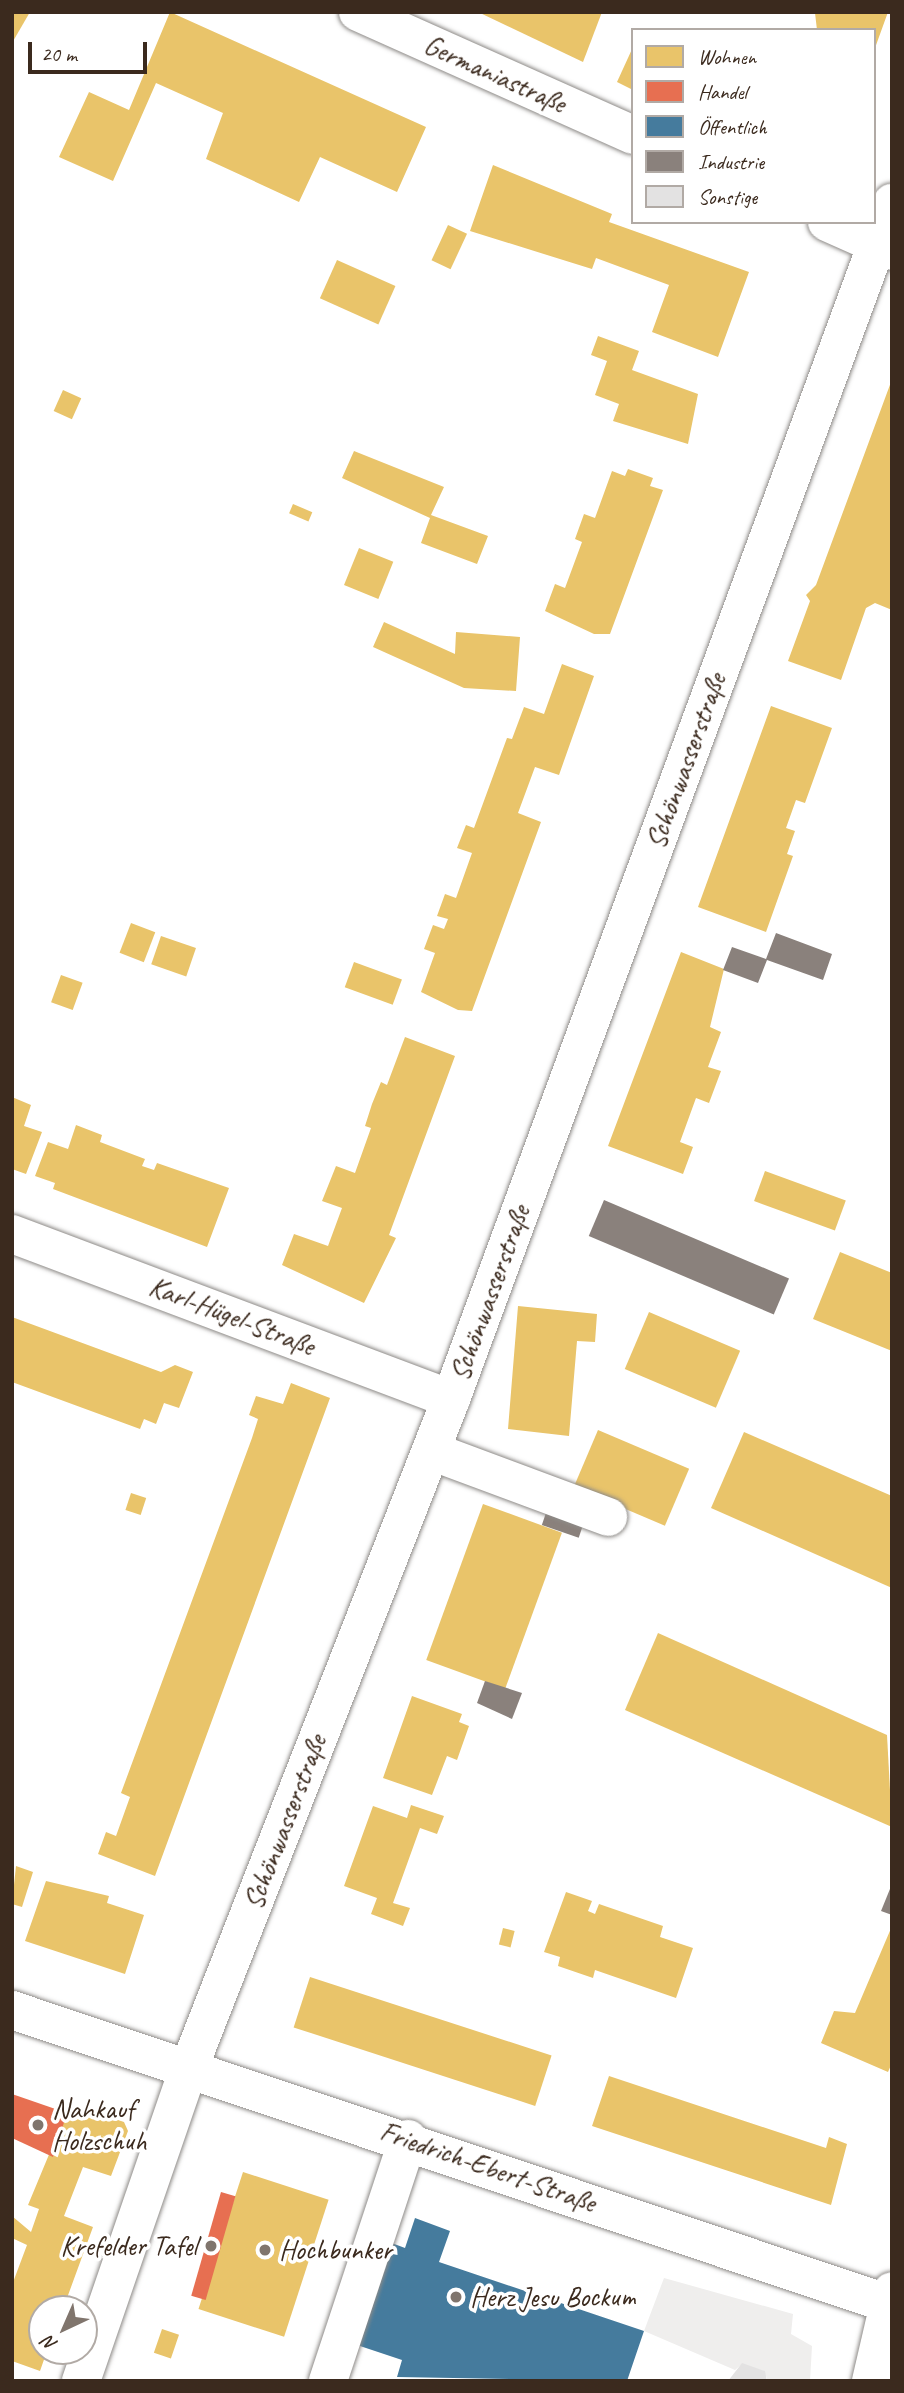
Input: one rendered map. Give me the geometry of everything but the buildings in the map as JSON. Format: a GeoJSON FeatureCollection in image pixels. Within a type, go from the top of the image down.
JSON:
{"type":"FeatureCollection","features":[{"type":"Feature","properties":{"kind":"street","name":"Germaniastraße"},"geometry":{"type":"LineString","coordinates":[[358,12],[631,134]]}},
{"type":"Feature","properties":{"kind":"street","name":"Schönwasserstraße"},"geometry":{"type":"LineString","coordinates":[[81,2381],[190,2065],[451,1399],[884,248],[892,203]]}},
{"type":"Feature","properties":{"kind":"street"},"geometry":{"type":"LineString","coordinates":[[831,224],[884,248]]}},
{"type":"Feature","properties":{"kind":"street","name":"Karl-Hügel-Straße"},"geometry":{"type":"LineString","coordinates":[[12,1234],[451,1399]]}},
{"type":"Feature","properties":{"kind":"street"},"geometry":{"type":"LineString","coordinates":[[431,1451],[608,1517]]}},
{"type":"Feature","properties":{"kind":"street","name":"Friedrich-Ebert-Straße"},"geometry":{"type":"LineString","coordinates":[[12,2010],[190,2065],[890,2300],[871,2381]]}},
{"type":"Feature","properties":{"kind":"street"},"geometry":{"type":"LineString","coordinates":[[328,2381],[408,2139]]}},
{"type":"Feature","properties":{"kind":"shaded area"},"geometry":{"type":"Polygon","coordinates":[[[664,2278],[793,2314],[791,2334],[812,2346],[810,2381],[768,2381],[764,2371],[742,2364],[735,2370],[644,2331],[664,2278]]]}},
{"type":"Feature","properties":{"kind":"place","name":"Nahkauf Holzschuh"},"geometry":{"type":"Point","coordinates":[38,2125]}},
{"type":"Feature","properties":{"kind":"place","name":"Krefelder Tafel"},"geometry":{"type":"Point","coordinates":[211,2246]}},
{"type":"Feature","properties":{"kind":"place","name":"Hochbunker"},"geometry":{"type":"Point","coordinates":[265,2250]}},
{"type":"Feature","properties":{"kind":"place","name":"Herz Jesu Bockum"},"geometry":{"type":"Point","coordinates":[456,2297]}}]}
